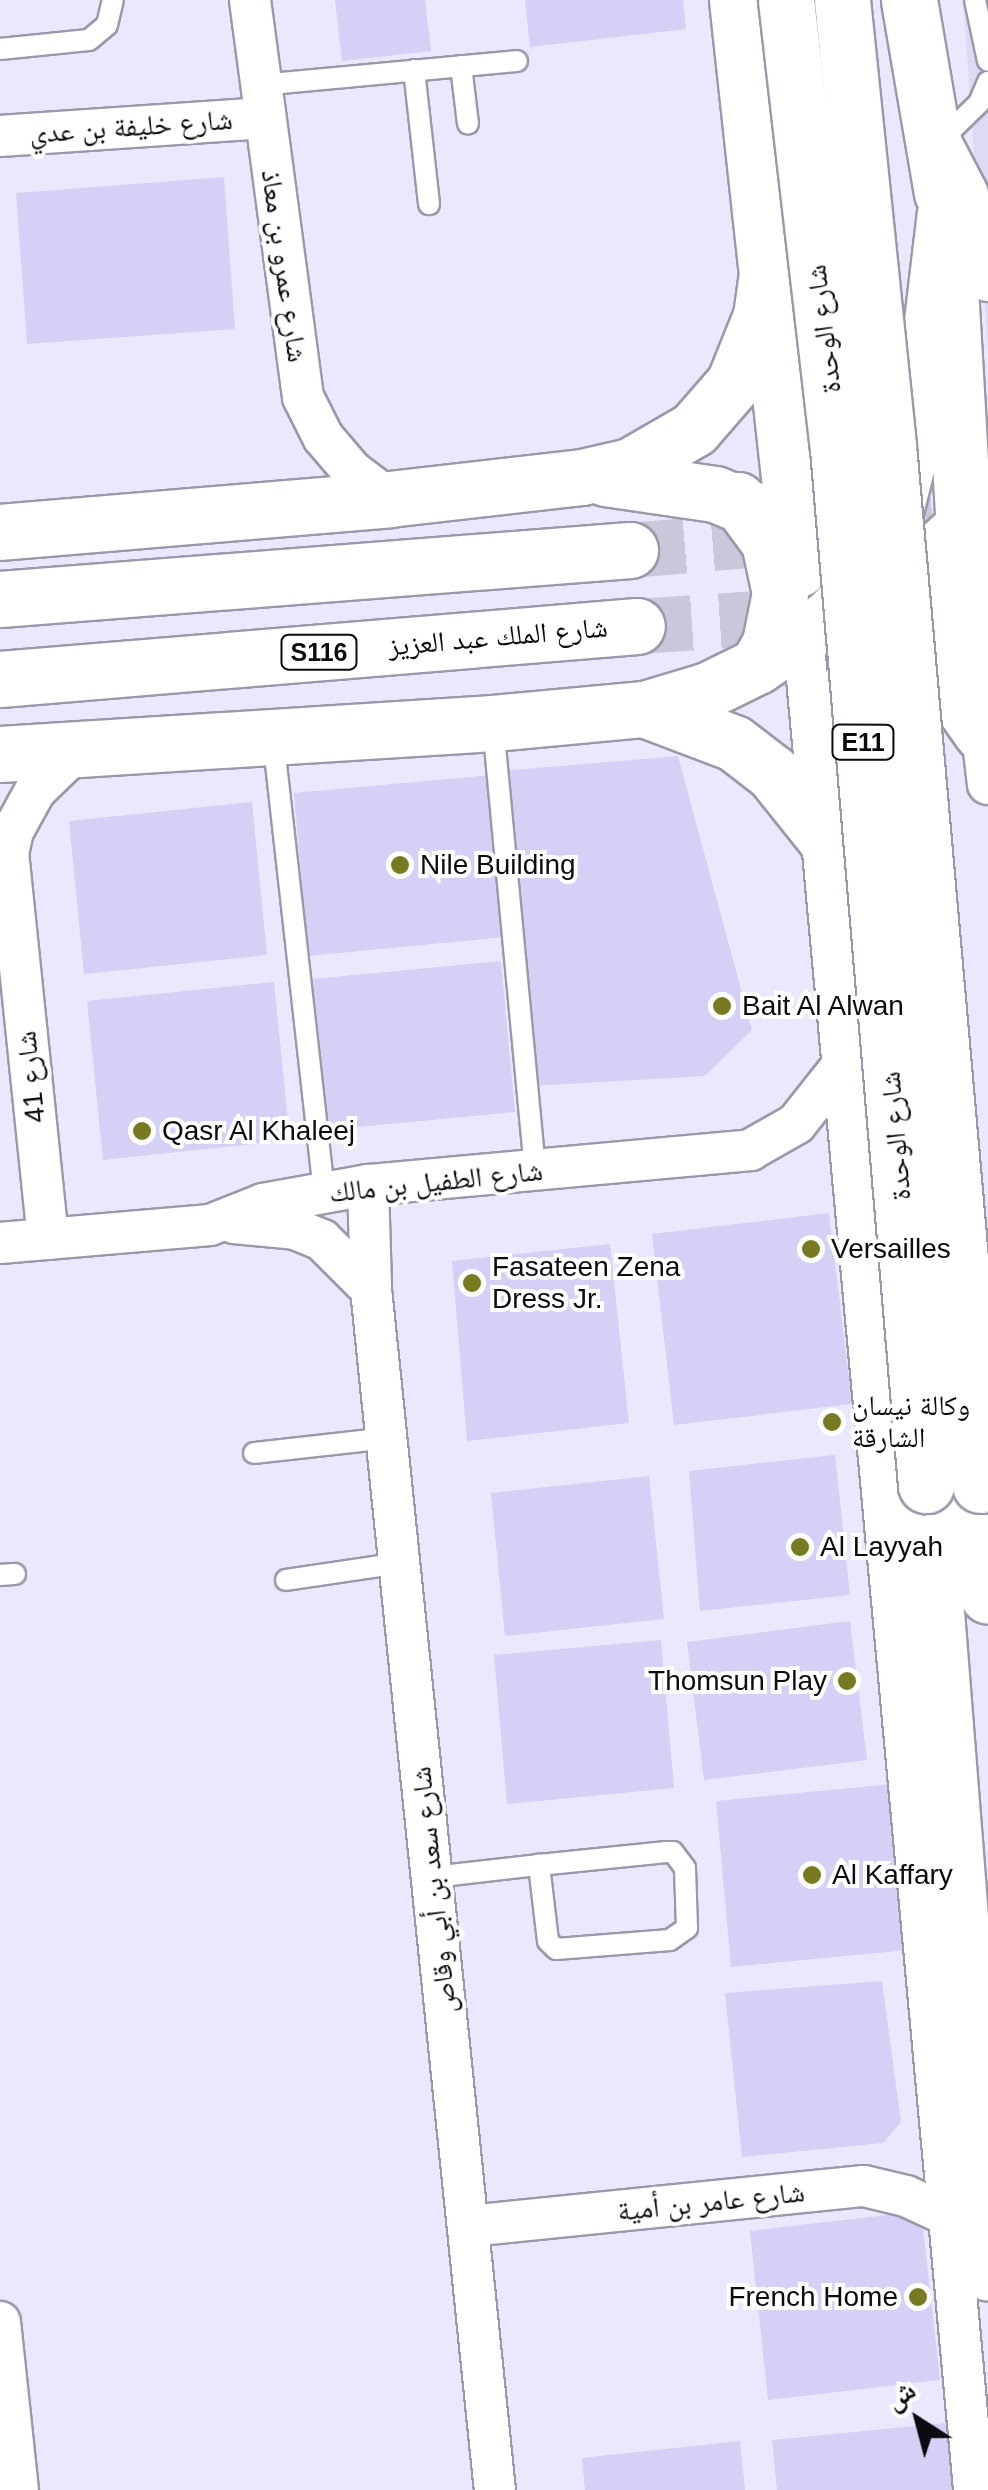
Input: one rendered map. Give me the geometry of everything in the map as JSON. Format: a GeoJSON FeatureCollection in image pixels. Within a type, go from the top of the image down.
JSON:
{"type":"FeatureCollection","features":[{"type":"Feature","properties":{"kind":"main road"},"geometry":{"type":"LineString","coordinates":[[738,0],[796,528],[802,635]]}},
{"type":"Feature","properties":{"kind":"main road","name":"شارع الوحدة"},"geometry":{"type":"LineString","coordinates":[[786,0],[838,448],[988,2273]]}},
{"type":"Feature","properties":{"kind":"main road","name":"شارع الوحدة"},"geometry":{"type":"LineString","coordinates":[[842,0],[888,446],[988,1596]]}},
{"type":"Feature","properties":{"kind":"main road"},"geometry":{"type":"LineString","coordinates":[[909,0],[945,212],[980,517],[982,636]]}},
{"type":"Feature","properties":{"kind":"main road"},"geometry":{"type":"LineString","coordinates":[[934,146],[960,196],[988,274]]}},
{"type":"Feature","properties":{"kind":"main road"},"geometry":{"type":"LineString","coordinates":[[824,837],[842,707],[882,579],[916,432],[945,212]]}},
{"type":"Feature","properties":{"kind":"main road"},"geometry":{"type":"LineString","coordinates":[[0,532],[389,500],[582,477],[654,456],[712,411],[750,350],[766,279]]}},
{"type":"Feature","properties":{"kind":"main road"},"geometry":{"type":"LineString","coordinates":[[766,279],[830,459],[882,579],[938,665],[985,758]]}},
{"type":"Feature","properties":{"kind":"main road"},"geometry":{"type":"LineString","coordinates":[[582,477],[638,480],[738,500],[796,528],[982,636]]}},
{"type":"Feature","properties":{"kind":"main road"},"geometry":{"type":"LineString","coordinates":[[738,500],[769,542],[778,580],[777,619],[757,666]]}},
{"type":"Feature","properties":{"kind":"main road"},"geometry":{"type":"LineString","coordinates":[[0,754],[493,723],[644,709],[708,690],[757,666],[980,517]]}},
{"type":"Feature","properties":{"kind":"main road"},"geometry":{"type":"LineString","coordinates":[[0,599],[630,550]]}},
{"type":"Feature","properties":{"kind":"main road","name":"شارع الملك عبد العزيز"},"geometry":{"type":"LineString","coordinates":[[0,679],[637,626]]}},
{"type":"Feature","properties":{"kind":"main road"},"geometry":{"type":"LineString","coordinates":[[644,709],[734,743],[773,773],[824,837]]}},
{"type":"Feature","properties":{"kind":"street","name":"شارع عمرو بن معاذ"},"geometry":{"type":"LineString","coordinates":[[250,0],[303,398],[323,438],[352,471],[389,500]]}},
{"type":"Feature","properties":{"kind":"street","name":"شارع خليفة بن عدي"},"geometry":{"type":"LineString","coordinates":[[0,136],[261,102]]}},
{"type":"Feature","properties":{"kind":"street"},"geometry":{"type":"LineString","coordinates":[[802,635],[824,837],[974,2490]]}},
{"type":"Feature","properties":{"kind":"street"},"geometry":{"type":"LineString","coordinates":[[982,636],[985,758]]}},
{"type":"Feature","properties":{"kind":"street","name":"شارع 41"},"geometry":{"type":"LineString","coordinates":[[48,1239],[4,847],[35,790],[68,759],[88,748]]}},
{"type":"Feature","properties":{"kind":"street","name":"شارع الطفيل بن مالك"},"geometry":{"type":"LineString","coordinates":[[0,1244],[210,1224],[262,1204],[368,1185],[750,1150],[796,1124],[842,1066]]}},
{"type":"Feature","properties":{"kind":"street","name":"شارع سعد بن أبي وقاص"},"geometry":{"type":"LineString","coordinates":[[368,1185],[371,1289],[496,2490]]}},
{"type":"Feature","properties":{"kind":"street"},"geometry":{"type":"LineString","coordinates":[[210,1224],[258,1222],[309,1233],[334,1248],[371,1289]]}},
{"type":"Feature","properties":{"kind":"street","name":"شارع عامر بن أمية"},"geometry":{"type":"LineString","coordinates":[[468,2226],[864,2186],[906,2196],[947,2216]]}},
{"type":"Feature","properties":{"kind":"street"},"geometry":{"type":"LineString","coordinates":[[0,2322],[18,2490]]}},
{"type":"Feature","properties":{"kind":"lane"},"geometry":{"type":"LineString","coordinates":[[0,50],[88,40],[108,25],[113,0]]}},
{"type":"Feature","properties":{"kind":"lane"},"geometry":{"type":"LineString","coordinates":[[975,0],[988,61]]}},
{"type":"Feature","properties":{"kind":"lane"},"geometry":{"type":"LineString","coordinates":[[261,102],[414,70],[517,62]]}},
{"type":"Feature","properties":{"kind":"lane"},"geometry":{"type":"LineString","coordinates":[[461,66],[468,124]]}},
{"type":"Feature","properties":{"kind":"lane"},"geometry":{"type":"LineString","coordinates":[[414,70],[429,204]]}},
{"type":"Feature","properties":{"kind":"lane"},"geometry":{"type":"LineString","coordinates":[[934,146],[979,102],[988,82]]}},
{"type":"Feature","properties":{"kind":"lane"},"geometry":{"type":"LineString","coordinates":[[493,723],[535,1171]]}},
{"type":"Feature","properties":{"kind":"lane"},"geometry":{"type":"LineString","coordinates":[[272,735],[324,1192]]}},
{"type":"Feature","properties":{"kind":"lane"},"geometry":{"type":"LineString","coordinates":[[254,1453],[387,1438]]}},
{"type":"Feature","properties":{"kind":"lane"},"geometry":{"type":"LineString","coordinates":[[286,1580],[400,1563]]}},
{"type":"Feature","properties":{"kind":"lane"},"geometry":{"type":"LineString","coordinates":[[433,1877],[539,1865],[673,1852],[685,1868],[686,1928],[670,1940],[556,1949],[548,1940],[539,1865]]}},
{"type":"Feature","properties":{"kind":"shaded area"},"geometry":{"type":"Polygon","coordinates":[[[963,0],[988,0],[988,351],[963,0]]]}},
{"type":"Feature","properties":{"kind":"building"},"geometry":{"type":"Polygon","coordinates":[[[335,0],[425,0],[431,51],[342,61],[335,0]]]}},
{"type":"Feature","properties":{"kind":"building"},"geometry":{"type":"Polygon","coordinates":[[[525,0],[683,0],[686,29],[530,47],[525,0]]]}},
{"type":"Feature","properties":{"kind":"building"},"geometry":{"type":"Polygon","coordinates":[[[224,177],[235,329],[27,344],[16,193],[224,177]]]}},
{"type":"Feature","properties":{"kind":"building"},"geometry":{"type":"Polygon","coordinates":[[[678,756],[752,1030],[705,1076],[533,1086],[502,771],[678,756]]]}},
{"type":"Feature","properties":{"kind":"building","name":"Nile Building"},"geometry":{"type":"Polygon","coordinates":[[[492,775],[506,937],[308,956],[294,793],[492,775]]]}},
{"type":"Feature","properties":{"kind":"building"},"geometry":{"type":"Polygon","coordinates":[[[252,802],[267,955],[84,974],[69,821],[252,802]]]}},
{"type":"Feature","properties":{"kind":"building"},"geometry":{"type":"Polygon","coordinates":[[[501,961],[515,1112],[327,1130],[313,979],[501,961]]]}},
{"type":"Feature","properties":{"kind":"building"},"geometry":{"type":"Polygon","coordinates":[[[274,982],[290,1140],[103,1160],[87,1001],[274,982]]]}},
{"type":"Feature","properties":{"kind":"building"},"geometry":{"type":"Polygon","coordinates":[[[829,1213],[852,1404],[674,1425],[652,1234],[829,1213]]]}},
{"type":"Feature","properties":{"kind":"building"},"geometry":{"type":"Polygon","coordinates":[[[610,1244],[629,1423],[467,1441],[452,1261],[610,1244]]]}},
{"type":"Feature","properties":{"kind":"building"},"geometry":{"type":"Polygon","coordinates":[[[835,1455],[850,1595],[700,1611],[689,1471],[835,1455]]]}},
{"type":"Feature","properties":{"kind":"building"},"geometry":{"type":"Polygon","coordinates":[[[649,1476],[664,1619],[505,1636],[491,1493],[649,1476]]]}},
{"type":"Feature","properties":{"kind":"building"},"geometry":{"type":"Polygon","coordinates":[[[850,1621],[867,1760],[704,1780],[687,1642],[850,1621]]]}},
{"type":"Feature","properties":{"kind":"building"},"geometry":{"type":"Polygon","coordinates":[[[661,1640],[674,1788],[507,1804],[494,1655],[661,1640]]]}},
{"type":"Feature","properties":{"kind":"building","name":"Al Kaffary"},"geometry":{"type":"Polygon","coordinates":[[[892,1784],[908,1950],[731,1967],[716,1801],[892,1784]]]}},
{"type":"Feature","properties":{"kind":"building"},"geometry":{"type":"Polygon","coordinates":[[[882,1981],[901,2122],[883,2143],[742,2157],[725,1993],[882,1981]]]}},
{"type":"Feature","properties":{"kind":"building"},"geometry":{"type":"Polygon","coordinates":[[[921,2211],[940,2380],[768,2400],[750,2231],[921,2211]]]}},
{"type":"Feature","properties":{"kind":"building"},"geometry":{"type":"Polygon","coordinates":[[[946,2423],[953,2490],[777,2490],[772,2440],[946,2423]]]}},
{"type":"Feature","properties":{"kind":"building"},"geometry":{"type":"Polygon","coordinates":[[[740,2441],[745,2490],[585,2490],[582,2458],[740,2441]]]}},
{"type":"Feature","properties":{"kind":"tunnel"},"geometry":{"type":"LineString","coordinates":[[630,550],[988,520]]}},
{"type":"Feature","properties":{"kind":"tunnel"},"geometry":{"type":"LineString","coordinates":[[637,626],[819,614]]}},
{"type":"Feature","properties":{"kind":"place","name":"Nile Building"},"geometry":{"type":"Point","coordinates":[400,865]}},
{"type":"Feature","properties":{"kind":"place","name":"Bait Al Alwan"},"geometry":{"type":"Point","coordinates":[722,1006]}},
{"type":"Feature","properties":{"kind":"place","name":"Qasr Al Khaleej"},"geometry":{"type":"Point","coordinates":[142,1131]}},
{"type":"Feature","properties":{"kind":"place","name":"Versailles"},"geometry":{"type":"Point","coordinates":[811,1249]}},
{"type":"Feature","properties":{"kind":"place","name":"Fasateen Zena Dress Jr."},"geometry":{"type":"Point","coordinates":[472,1283]}},
{"type":"Feature","properties":{"kind":"place","name":"وكالة نيسان الشارقة"},"geometry":{"type":"Point","coordinates":[832,1422]}},
{"type":"Feature","properties":{"kind":"place","name":"Al Layyah"},"geometry":{"type":"Point","coordinates":[800,1547]}},
{"type":"Feature","properties":{"kind":"place","name":"Thomsun Play"},"geometry":{"type":"Point","coordinates":[847,1681]}},
{"type":"Feature","properties":{"kind":"place","name":"Al Kaffary"},"geometry":{"type":"Point","coordinates":[812,1875]}},
{"type":"Feature","properties":{"kind":"place","name":"French Home"},"geometry":{"type":"Point","coordinates":[918,2297]}}]}
